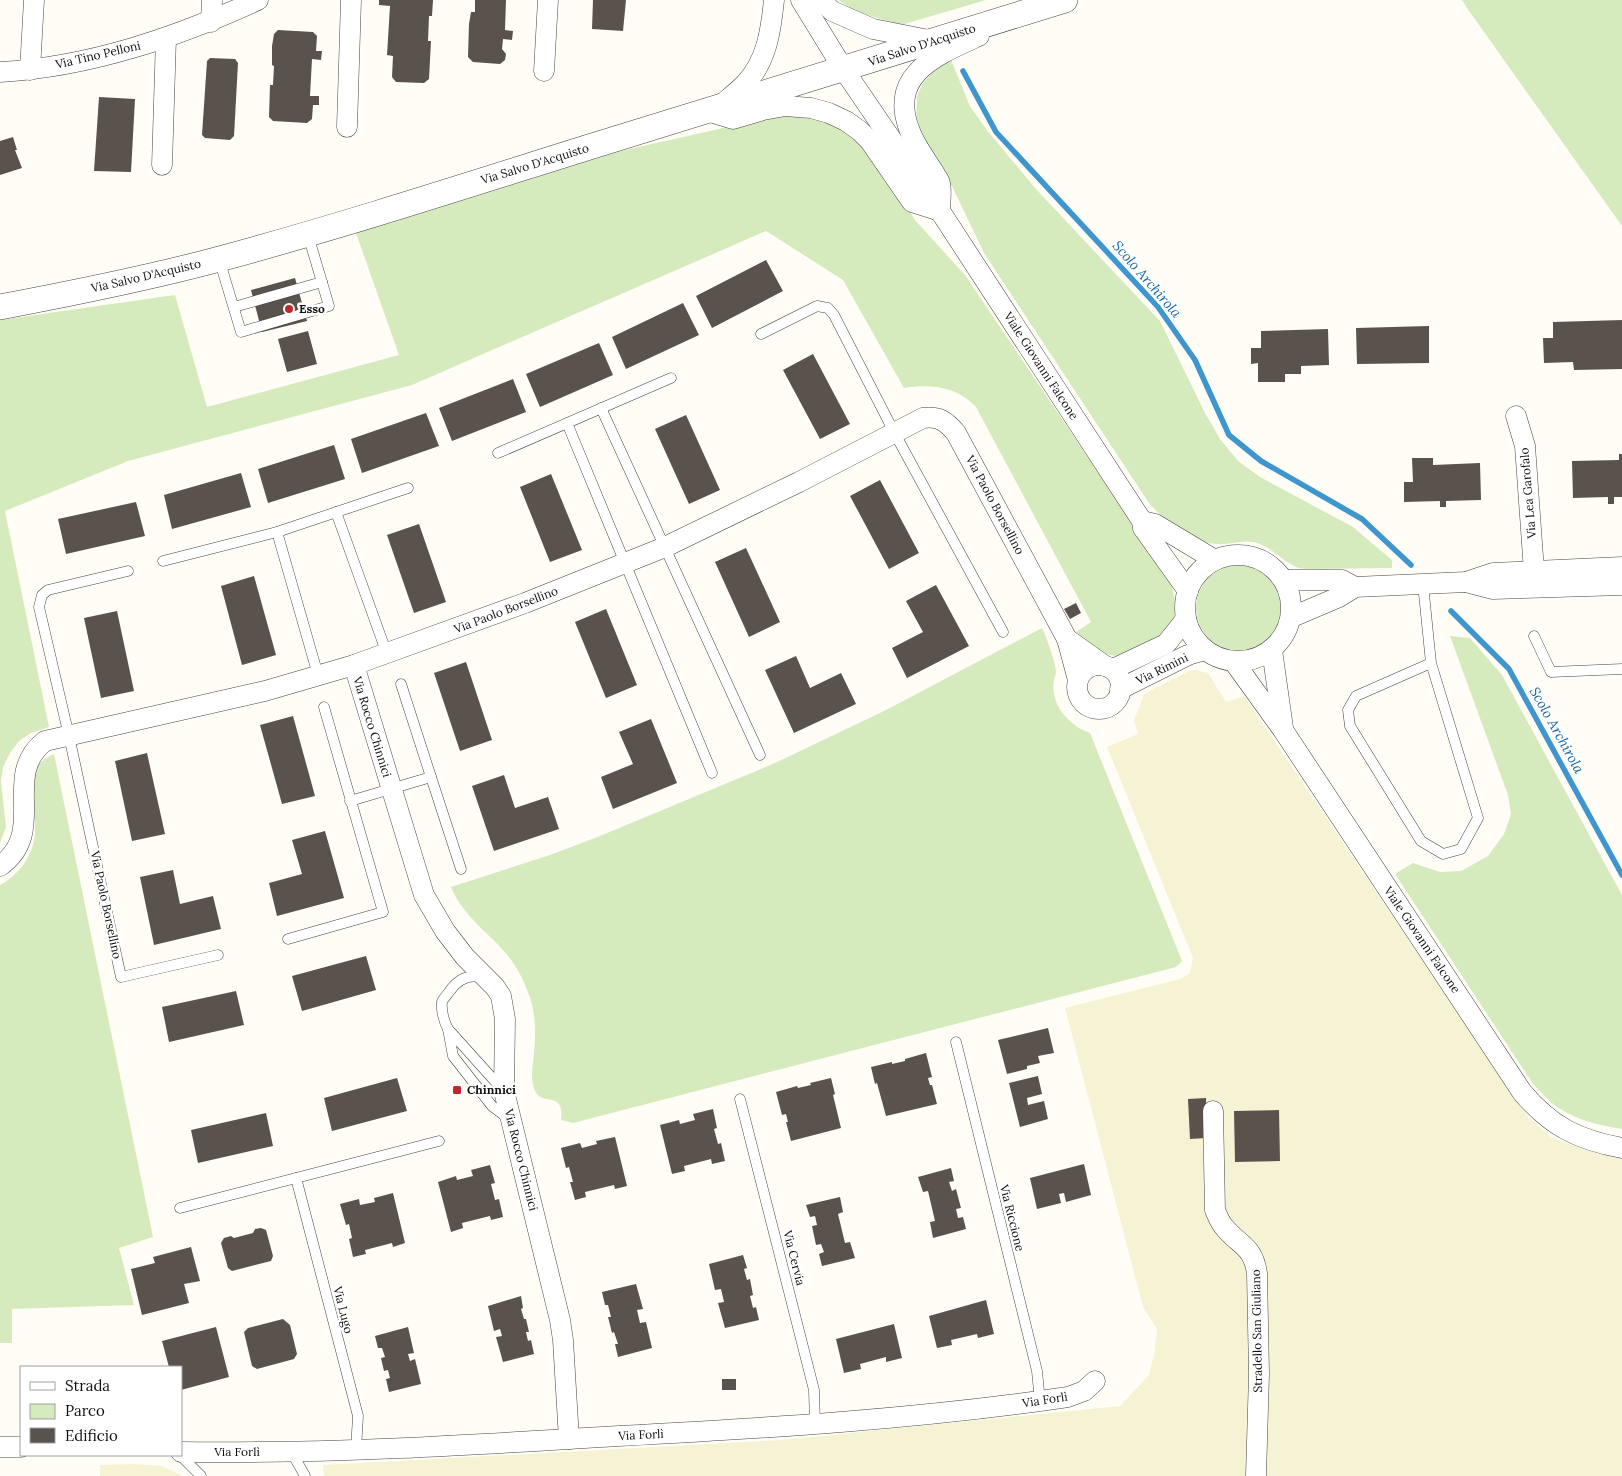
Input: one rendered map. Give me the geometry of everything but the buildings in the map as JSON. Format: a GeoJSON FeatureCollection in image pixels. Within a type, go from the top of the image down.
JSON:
{"type":"FeatureCollection","features":[{"type":"Feature","properties":{"kind":"street"},"geometry":{"type":"LineString","coordinates":[[30,70],[34,0]]}},
{"type":"Feature","properties":{"kind":"street"},"geometry":{"type":"LineString","coordinates":[[211,22],[212,0]]}},
{"type":"Feature","properties":{"kind":"street","name":"Via Tino Pelloni"},"geometry":{"type":"LineString","coordinates":[[0,72],[30,70],[75,62],[166,38],[211,22],[258,0]]}},
{"type":"Feature","properties":{"kind":"street"},"geometry":{"type":"LineString","coordinates":[[347,127],[352,0]]}},
{"type":"Feature","properties":{"kind":"street"},"geometry":{"type":"LineString","coordinates":[[544,71],[548,0]]}},
{"type":"Feature","properties":{"kind":"street"},"geometry":{"type":"LineString","coordinates":[[774,0],[767,47],[758,66],[746,83],[713,109],[733,119],[785,106],[811,108],[830,113],[846,121],[870,140],[912,202],[940,210],[941,184],[912,134],[904,111],[905,95],[912,78],[921,67],[934,58],[1038,8]]}},
{"type":"Feature","properties":{"kind":"street","name":"Viale Giovanni Falcone"},"geometry":{"type":"LineString","coordinates":[[801,0],[844,70],[940,210],[1142,521],[1144,528],[1188,591]]}},
{"type":"Feature","properties":{"kind":"street"},"geometry":{"type":"LineString","coordinates":[[821,0],[832,11],[873,29],[936,41]]}},
{"type":"Feature","properties":{"kind":"street","name":"Via Salvo D'Acquisto"},"geometry":{"type":"LineString","coordinates":[[0,307],[60,296],[219,259],[308,235],[1065,0]]}},
{"type":"Feature","properties":{"kind":"street"},"geometry":{"type":"LineString","coordinates":[[162,165],[166,38]]}},
{"type":"Feature","properties":{"kind":"street","name":"Via Lea Garofalo"},"geometry":{"type":"LineString","coordinates":[[1516,416],[1525,446],[1534,571]]}},
{"type":"Feature","properties":{"kind":"street","name":"Via Paolo Borsellino"},"geometry":{"type":"LineString","coordinates":[[0,866],[14,852],[19,840],[17,774],[21,764],[36,746],[45,741],[174,713],[265,690],[354,666],[387,654],[525,603],[665,547],[799,482],[923,418],[942,419],[956,433],[1067,639]]}},
{"type":"Feature","properties":{"kind":"street"},"geometry":{"type":"LineString","coordinates":[[1142,521],[1155,524],[1215,560]]}},
{"type":"Feature","properties":{"kind":"street"},"geometry":{"type":"LineString","coordinates":[[1237,555],[1248,556],[1269,564],[1284,580],[1291,598],[1292,617],[1288,630],[1272,650],[1254,660],[1234,662],[1224,660],[1205,650],[1196,642],[1186,619],[1188,591],[1198,573],[1215,560],[1237,555]]}},
{"type":"Feature","properties":{"kind":"street"},"geometry":{"type":"LineString","coordinates":[[1292,617],[1339,597],[1355,587],[1466,582],[1493,573],[1622,567]]}},
{"type":"Feature","properties":{"kind":"street"},"geometry":{"type":"LineString","coordinates":[[1284,580],[1342,580],[1355,587]]}},
{"type":"Feature","properties":{"kind":"street"},"geometry":{"type":"LineString","coordinates":[[1466,582],[1494,589],[1622,586]]}},
{"type":"Feature","properties":{"kind":"street","name":"Via Rimini"},"geometry":{"type":"LineString","coordinates":[[1109,668],[1166,644],[1186,619]]}},
{"type":"Feature","properties":{"kind":"street"},"geometry":{"type":"LineString","coordinates":[[1067,639],[1109,668]]}},
{"type":"Feature","properties":{"kind":"street","name":"Via Rimini"},"geometry":{"type":"LineString","coordinates":[[1067,639],[1078,680]]}},
{"type":"Feature","properties":{"kind":"street","name":"Via Rimini"},"geometry":{"type":"LineString","coordinates":[[1120,690],[1188,655],[1205,650]]}},
{"type":"Feature","properties":{"kind":"street","name":"Viale Giovanni Falcone"},"geometry":{"type":"LineString","coordinates":[[1272,650],[1283,730]]}},
{"type":"Feature","properties":{"kind":"street","name":"Viale Giovanni Falcone"},"geometry":{"type":"LineString","coordinates":[[1234,662],[1283,730],[1522,1092],[1535,1108],[1549,1120],[1576,1136],[1622,1148]]}},
{"type":"Feature","properties":{"kind":"street","name":"Via Rimini"},"geometry":{"type":"LineString","coordinates":[[1096,665],[1109,668],[1118,676],[1121,685],[1116,700],[1109,706],[1098,709],[1083,703],[1077,689],[1078,680],[1082,672],[1088,667],[1096,665]]}},
{"type":"Feature","properties":{"kind":"street","name":"Via Rocco Chinnici"},"geometry":{"type":"LineString","coordinates":[[354,666],[424,895],[445,931],[465,957],[488,978],[501,996],[505,1019],[504,1091],[560,1320],[569,1439]]}},
{"type":"Feature","properties":{"kind":"street","name":"Stradello San Giuliano"},"geometry":{"type":"LineString","coordinates":[[1213,1111],[1215,1210],[1226,1230],[1246,1246],[1255,1261],[1257,1273],[1256,1476]]}},
{"type":"Feature","properties":{"kind":"street","name":"Via Forlì"},"geometry":{"type":"LineString","coordinates":[[182,1453],[356,1449],[815,1425],[1040,1402],[1068,1397],[1084,1391],[1095,1381]]}},
{"type":"Feature","properties":{"kind":"street"},"geometry":{"type":"LineString","coordinates":[[0,1447],[20,1447]]}},
{"type":"Feature","properties":{"kind":"lane"},"geometry":{"type":"LineString","coordinates":[[219,259],[241,332],[329,306],[308,235]]}},
{"type":"Feature","properties":{"kind":"lane"},"geometry":{"type":"LineString","coordinates":[[234,307],[322,282]]}},
{"type":"Feature","properties":{"kind":"lane"},"geometry":{"type":"LineString","coordinates":[[761,334],[817,306],[828,308],[834,315],[894,432],[1003,632]]}},
{"type":"Feature","properties":{"kind":"lane"},"geometry":{"type":"LineString","coordinates":[[498,453],[671,378]]}},
{"type":"Feature","properties":{"kind":"lane"},"geometry":{"type":"LineString","coordinates":[[601,408],[760,755]]}},
{"type":"Feature","properties":{"kind":"lane"},"geometry":{"type":"LineString","coordinates":[[567,423],[712,773]]}},
{"type":"Feature","properties":{"kind":"lane"},"geometry":{"type":"LineString","coordinates":[[163,561],[276,532],[408,488]]}},
{"type":"Feature","properties":{"kind":"lane"},"geometry":{"type":"LineString","coordinates":[[336,512],[387,654]]}},
{"type":"Feature","properties":{"kind":"lane"},"geometry":{"type":"LineString","coordinates":[[276,532],[318,675]]}},
{"type":"Feature","properties":{"kind":"lane","name":"Via Paolo Borsellino"},"geometry":{"type":"LineString","coordinates":[[128,570],[48,590],[42,595],[39,607],[122,977],[218,955]]}},
{"type":"Feature","properties":{"kind":"lane"},"geometry":{"type":"LineString","coordinates":[[1423,584],[1431,663],[1478,818],[1461,849],[1442,854],[1421,840],[1350,726],[1348,710],[1356,696],[1431,663]]}},
{"type":"Feature","properties":{"kind":"lane"},"geometry":{"type":"LineString","coordinates":[[1534,636],[1551,672],[1622,669]]}},
{"type":"Feature","properties":{"kind":"lane"},"geometry":{"type":"LineString","coordinates":[[401,684],[461,870]]}},
{"type":"Feature","properties":{"kind":"lane"},"geometry":{"type":"LineString","coordinates":[[288,939],[383,912],[324,707]]}},
{"type":"Feature","properties":{"kind":"lane","name":"Via Rocco Chinnici"},"geometry":{"type":"LineString","coordinates":[[391,790],[431,777]]}},
{"type":"Feature","properties":{"kind":"lane"},"geometry":{"type":"LineString","coordinates":[[350,801],[391,790]]}},
{"type":"Feature","properties":{"kind":"lane"},"geometry":{"type":"LineString","coordinates":[[488,978],[473,975],[461,979],[453,986],[442,1001],[444,1022],[448,1029],[504,1091]]}},
{"type":"Feature","properties":{"kind":"lane"},"geometry":{"type":"LineString","coordinates":[[448,1029],[452,1056],[492,1106],[512,1122]]}},
{"type":"Feature","properties":{"kind":"lane","name":"Via Riccione"},"geometry":{"type":"LineString","coordinates":[[956,1042],[1037,1371],[1040,1402]]}},
{"type":"Feature","properties":{"kind":"lane","name":"Via Cervia"},"geometry":{"type":"LineString","coordinates":[[740,1099],[814,1390],[815,1425]]}},
{"type":"Feature","properties":{"kind":"lane"},"geometry":{"type":"LineString","coordinates":[[180,1208],[439,1141]]}},
{"type":"Feature","properties":{"kind":"lane","name":"Via Lugo"},"geometry":{"type":"LineString","coordinates":[[296,1178],[358,1416],[356,1449]]}},
{"type":"Feature","properties":{"kind":"lane"},"geometry":{"type":"LineString","coordinates":[[291,1451],[305,1476]]}},
{"type":"Feature","properties":{"kind":"lane"},"geometry":{"type":"LineString","coordinates":[[182,1454],[201,1476]]}},
{"type":"Feature","properties":{"kind":"shaded area"},"geometry":{"type":"Polygon","coordinates":[[[1191,670],[1208,673],[1226,702],[1244,696],[1527,1116],[1552,1138],[1586,1150],[1622,1157],[1622,1476],[324,1476],[323,1465],[782,1440],[1120,1406],[1149,1375],[1157,1329],[1143,1307],[1065,1008],[1180,979],[1190,973],[1193,958],[1107,747],[1138,734],[1134,720],[1144,695],[1191,670]]]}},
{"type":"Feature","properties":{"kind":"shaded area"},"geometry":{"type":"Polygon","coordinates":[[[134,1464],[162,1466],[182,1476],[100,1476],[100,1465],[134,1464]]]}},
{"type":"Feature","properties":{"kind":"green space"},"geometry":{"type":"Polygon","coordinates":[[[838,0],[986,0],[901,25],[857,12],[838,0]]]}},
{"type":"Feature","properties":{"kind":"green space"},"geometry":{"type":"Polygon","coordinates":[[[1462,0],[1622,0],[1622,226],[1467,8],[1462,0]]]}},
{"type":"Feature","properties":{"kind":"green space"},"geometry":{"type":"Polygon","coordinates":[[[951,60],[970,106],[986,129],[1035,188],[1160,321],[1205,413],[1220,439],[1238,461],[1260,477],[1353,527],[1392,560],[1392,568],[1298,568],[1265,546],[1254,542],[1220,544],[1210,543],[1190,536],[1172,525],[1149,503],[984,253],[953,188],[925,147],[916,129],[917,96],[923,83],[940,65],[951,60]]]}},
{"type":"Feature","properties":{"kind":"green space"},"geometry":{"type":"Polygon","coordinates":[[[784,114],[809,116],[830,122],[852,133],[900,195],[915,220],[965,275],[1171,581],[1176,607],[1174,619],[1164,635],[1131,652],[1117,656],[1094,650],[1076,632],[1091,622],[976,407],[960,395],[943,388],[924,386],[904,388],[843,280],[766,231],[412,385],[128,461],[5,511],[49,727],[31,733],[19,741],[3,767],[1,781],[6,827],[0,843],[0,320],[175,295],[207,407],[399,355],[356,233],[621,151],[763,117],[784,114]]]}},
{"type":"Feature","properties":{"kind":"green space"},"geometry":{"type":"Polygon","coordinates":[[[1239,565],[1256,568],[1270,577],[1279,591],[1282,608],[1279,625],[1270,639],[1256,648],[1239,651],[1222,648],[1208,639],[1199,625],[1196,608],[1199,591],[1208,577],[1222,568],[1239,565]]]}},
{"type":"Feature","properties":{"kind":"green space"},"geometry":{"type":"Polygon","coordinates":[[[1042,628],[1056,668],[1053,689],[1058,705],[1068,719],[1090,733],[1182,961],[1176,967],[573,1123],[561,1120],[559,1104],[556,1101],[541,1097],[534,1088],[532,1075],[535,1021],[530,998],[523,980],[508,955],[474,921],[461,905],[451,887],[550,855],[600,836],[773,764],[886,710],[1042,628]]]}},
{"type":"Feature","properties":{"kind":"green space"},"geometry":{"type":"Polygon","coordinates":[[[1450,636],[1470,638],[1502,675],[1622,895],[1622,1129],[1591,1122],[1569,1114],[1554,1105],[1533,1084],[1395,874],[1413,863],[1440,872],[1461,871],[1488,856],[1504,834],[1511,814],[1508,795],[1450,636]]]}},
{"type":"Feature","properties":{"kind":"green space"},"geometry":{"type":"Polygon","coordinates":[[[54,754],[153,1237],[119,1248],[134,1305],[12,1309],[12,1343],[0,1343],[0,885],[19,870],[32,849],[35,822],[30,782],[33,772],[39,765],[54,754]]]}},
{"type":"Feature","properties":{"kind":"waterway","name":"Scolo Archirola"},"geometry":{"type":"LineString","coordinates":[[963,71],[996,132],[1158,307],[1195,360],[1229,435],[1261,461],[1362,519],[1411,565]]}},
{"type":"Feature","properties":{"kind":"waterway","name":"Scolo Archirola"},"geometry":{"type":"LineString","coordinates":[[1451,611],[1509,669],[1622,875]]}},
{"type":"Feature","properties":{"kind":"place","name":"Esso"},"geometry":{"type":"Point","coordinates":[289,309]}},
{"type":"Feature","properties":{"kind":"place","name":"Chinnici"},"geometry":{"type":"Point","coordinates":[457,1090]}}]}
